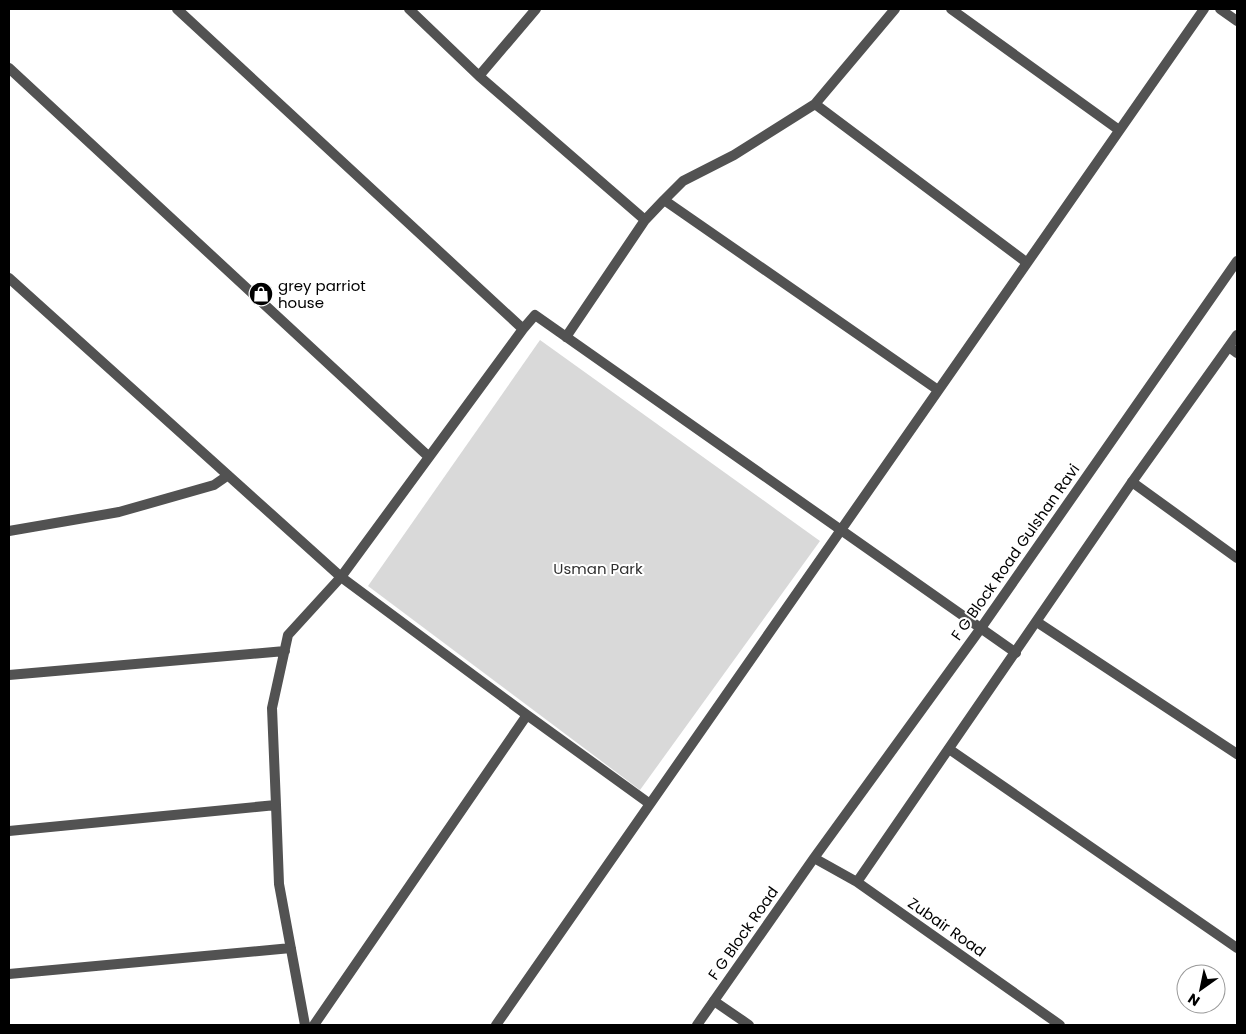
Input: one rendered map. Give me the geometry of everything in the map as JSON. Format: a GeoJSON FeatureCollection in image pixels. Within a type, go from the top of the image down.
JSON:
{"type":"FeatureCollection","features":[{"type":"Feature","properties":{"kind":"street"},"geometry":{"type":"LineString","coordinates":[[177,9],[523,329]]}},
{"type":"Feature","properties":{"kind":"street"},"geometry":{"type":"LineString","coordinates":[[408,9],[479,76],[645,220]]}},
{"type":"Feature","properties":{"kind":"street"},"geometry":{"type":"LineString","coordinates":[[479,76],[536,9]]}},
{"type":"Feature","properties":{"kind":"street"},"geometry":{"type":"LineString","coordinates":[[566,337],[645,220],[664,200],[683,181],[734,155],[815,104],[892,9]]}},
{"type":"Feature","properties":{"kind":"street"},"geometry":{"type":"LineString","coordinates":[[951,9],[1119,130]]}},
{"type":"Feature","properties":{"kind":"street"},"geometry":{"type":"LineString","coordinates":[[496,1025],[1204,9]]}},
{"type":"Feature","properties":{"kind":"street"},"geometry":{"type":"LineString","coordinates":[[1220,9],[1237,21]]}},
{"type":"Feature","properties":{"kind":"street"},"geometry":{"type":"LineString","coordinates":[[9,68],[429,457]]}},
{"type":"Feature","properties":{"kind":"street"},"geometry":{"type":"LineString","coordinates":[[815,104],[1026,262]]}},
{"type":"Feature","properties":{"kind":"street"},"geometry":{"type":"LineString","coordinates":[[664,200],[938,390]]}},
{"type":"Feature","properties":{"kind":"street","name":"F G Block Road Gulshan Ravi"},"geometry":{"type":"LineString","coordinates":[[814,858],[981,628],[1237,261]]}},
{"type":"Feature","properties":{"kind":"street"},"geometry":{"type":"LineString","coordinates":[[9,278],[341,577],[650,804]]}},
{"type":"Feature","properties":{"kind":"street"},"geometry":{"type":"LineString","coordinates":[[305,1025],[279,884],[272,708],[288,635],[341,577],[535,315],[841,528],[1016,653]]}},
{"type":"Feature","properties":{"kind":"street"},"geometry":{"type":"LineString","coordinates":[[857,882],[1132,482],[1233,350],[1237,335]]}},
{"type":"Feature","properties":{"kind":"street"},"geometry":{"type":"LineString","coordinates":[[9,531],[119,512],[214,485],[228,476]]}},
{"type":"Feature","properties":{"kind":"street"},"geometry":{"type":"LineString","coordinates":[[1132,482],[1237,558]]}},
{"type":"Feature","properties":{"kind":"street"},"geometry":{"type":"LineString","coordinates":[[1037,622],[1237,754]]}},
{"type":"Feature","properties":{"kind":"street"},"geometry":{"type":"LineString","coordinates":[[9,675],[285,651]]}},
{"type":"Feature","properties":{"kind":"street"},"geometry":{"type":"LineString","coordinates":[[314,1025],[527,715]]}},
{"type":"Feature","properties":{"kind":"street"},"geometry":{"type":"LineString","coordinates":[[949,749],[1237,948]]}},
{"type":"Feature","properties":{"kind":"street"},"geometry":{"type":"LineString","coordinates":[[9,831],[276,804]]}},
{"type":"Feature","properties":{"kind":"street","name":"Zubair Road"},"geometry":{"type":"LineString","coordinates":[[814,858],[857,882],[1060,1025]]}},
{"type":"Feature","properties":{"kind":"street","name":"F G Block Road"},"geometry":{"type":"LineString","coordinates":[[697,1025],[814,858]]}},
{"type":"Feature","properties":{"kind":"street"},"geometry":{"type":"LineString","coordinates":[[9,974],[291,948]]}},
{"type":"Feature","properties":{"kind":"street"},"geometry":{"type":"LineString","coordinates":[[714,1001],[749,1025]]}},
{"type":"Feature","properties":{"kind":"green space","name":"Usman Park"},"geometry":{"type":"Polygon","coordinates":[[[540,340],[820,541],[640,790],[368,586],[540,340]]]}},
{"type":"Feature","properties":{"kind":"place","name":"grey parriot house"},"geometry":{"type":"Point","coordinates":[261,294]}}]}
